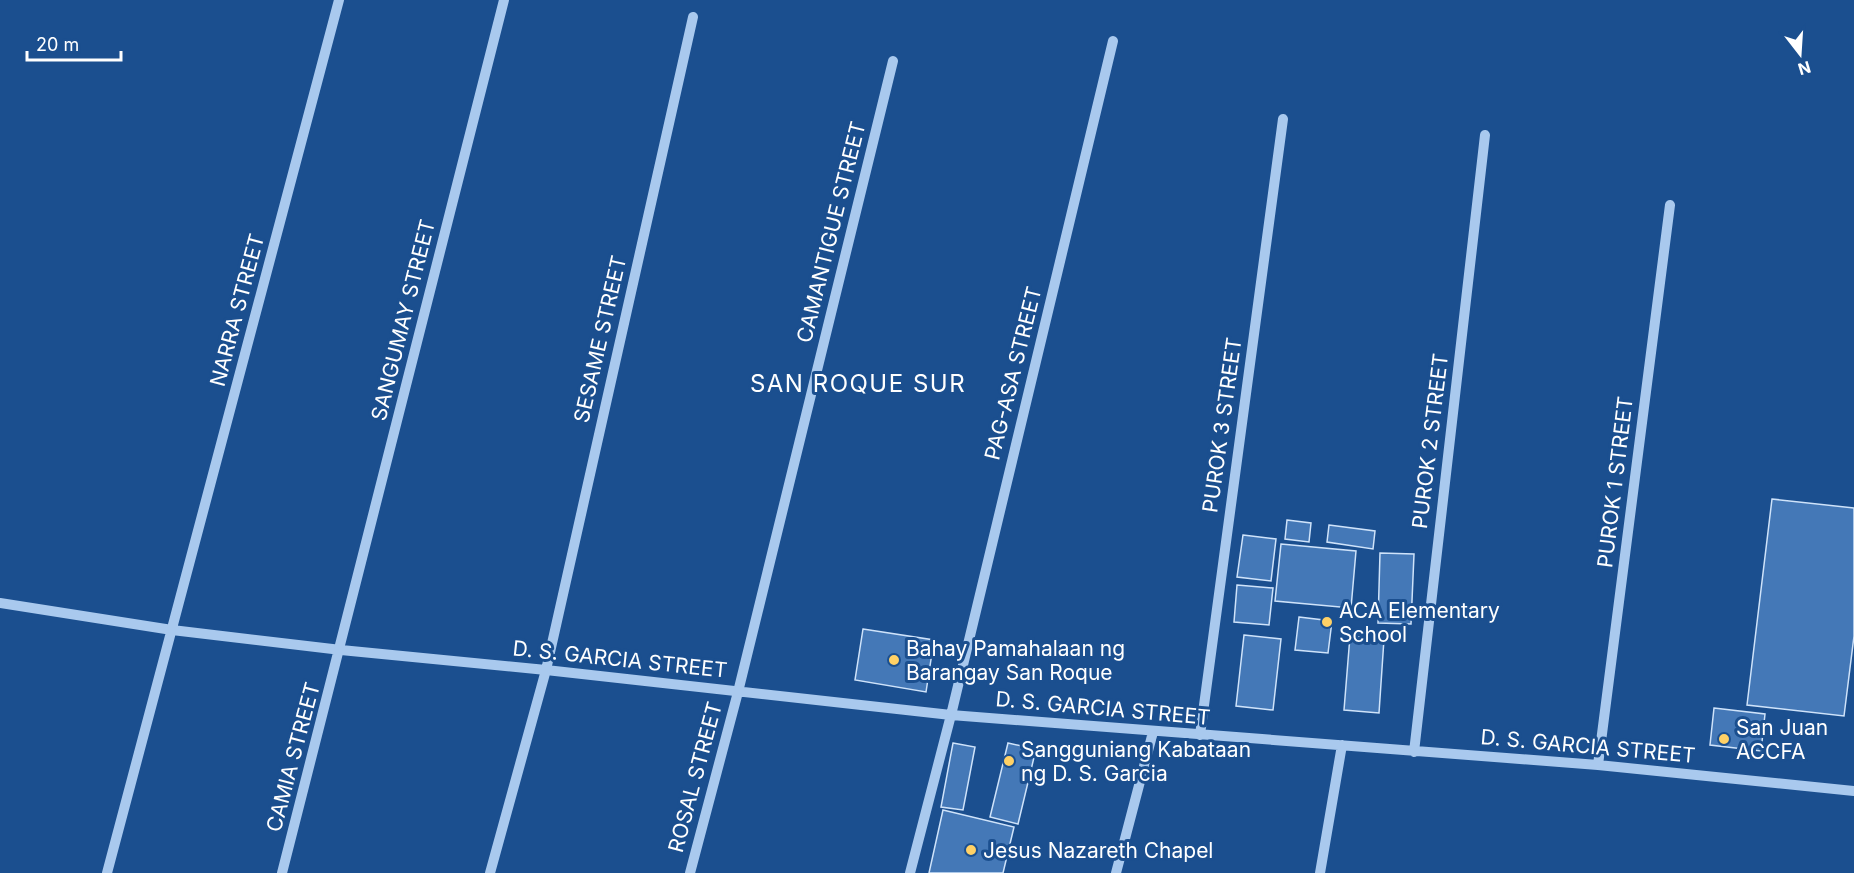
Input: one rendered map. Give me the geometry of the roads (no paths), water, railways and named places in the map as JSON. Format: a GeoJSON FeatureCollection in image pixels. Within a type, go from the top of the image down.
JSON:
{"type":"FeatureCollection","features":[{"type":"Feature","properties":{"kind":"street","name":"NARRA STREET"},"geometry":{"type":"LineString","coordinates":[[107,873],[339,0]]}},
{"type":"Feature","properties":{"kind":"street","name":"SANGUMAY STREET"},"geometry":{"type":"LineString","coordinates":[[341,650],[504,0]]}},
{"type":"Feature","properties":{"kind":"street","name":"SESAME STREET"},"geometry":{"type":"LineString","coordinates":[[490,873],[546,670],[693,18]]}},
{"type":"Feature","properties":{"kind":"street","name":"PAG-ASA STREET"},"geometry":{"type":"LineString","coordinates":[[910,873],[951,716],[1113,40]]}},
{"type":"Feature","properties":{"kind":"street","name":"CAMANTIGUE STREET"},"geometry":{"type":"LineString","coordinates":[[738,692],[892,61]]}},
{"type":"Feature","properties":{"kind":"street","name":"PUROK 3 STREET"},"geometry":{"type":"LineString","coordinates":[[1200,735],[1282,119]]}},
{"type":"Feature","properties":{"kind":"street","name":"PUROK 2 STREET"},"geometry":{"type":"LineString","coordinates":[[1414,752],[1485,135]]}},
{"type":"Feature","properties":{"kind":"street","name":"PUROK 1 STREET"},"geometry":{"type":"LineString","coordinates":[[1598,765],[1670,205]]}},
{"type":"Feature","properties":{"kind":"street","name":"D. S. GARCIA STREET"},"geometry":{"type":"LineString","coordinates":[[0,603],[172,630],[951,716],[1598,765],[1854,791]]}},
{"type":"Feature","properties":{"kind":"street","name":"CAMIA STREET"},"geometry":{"type":"LineString","coordinates":[[282,873],[341,650]]}},
{"type":"Feature","properties":{"kind":"street","name":"ROSAL STREET"},"geometry":{"type":"LineString","coordinates":[[690,873],[738,692]]}},
{"type":"Feature","properties":{"kind":"street"},"geometry":{"type":"LineString","coordinates":[[1116,873],[1153,732]]}},
{"type":"Feature","properties":{"kind":"street"},"geometry":{"type":"LineString","coordinates":[[1320,873],[1342,745]]}},
{"type":"Feature","properties":{"kind":"place","name":"ACA Elementary School"},"geometry":{"type":"Point","coordinates":[1327,622]}},
{"type":"Feature","properties":{"kind":"place","name":"Bahay Pamahalaan ng Barangay San Roque"},"geometry":{"type":"Point","coordinates":[894,660]}},
{"type":"Feature","properties":{"kind":"place","name":"San Juan ACCFA"},"geometry":{"type":"Point","coordinates":[1724,739]}},
{"type":"Feature","properties":{"kind":"place","name":"Sangguniang Kabataan ng D. S. Garcia"},"geometry":{"type":"Point","coordinates":[1009,761]}},
{"type":"Feature","properties":{"kind":"place","name":"Jesus Nazareth Chapel"},"geometry":{"type":"Point","coordinates":[971,850]}},
{"type":"Feature","properties":{"kind":"district","name":"SAN ROQUE SUR"},"geometry":{"type":"Point","coordinates":[858,383]}}]}
